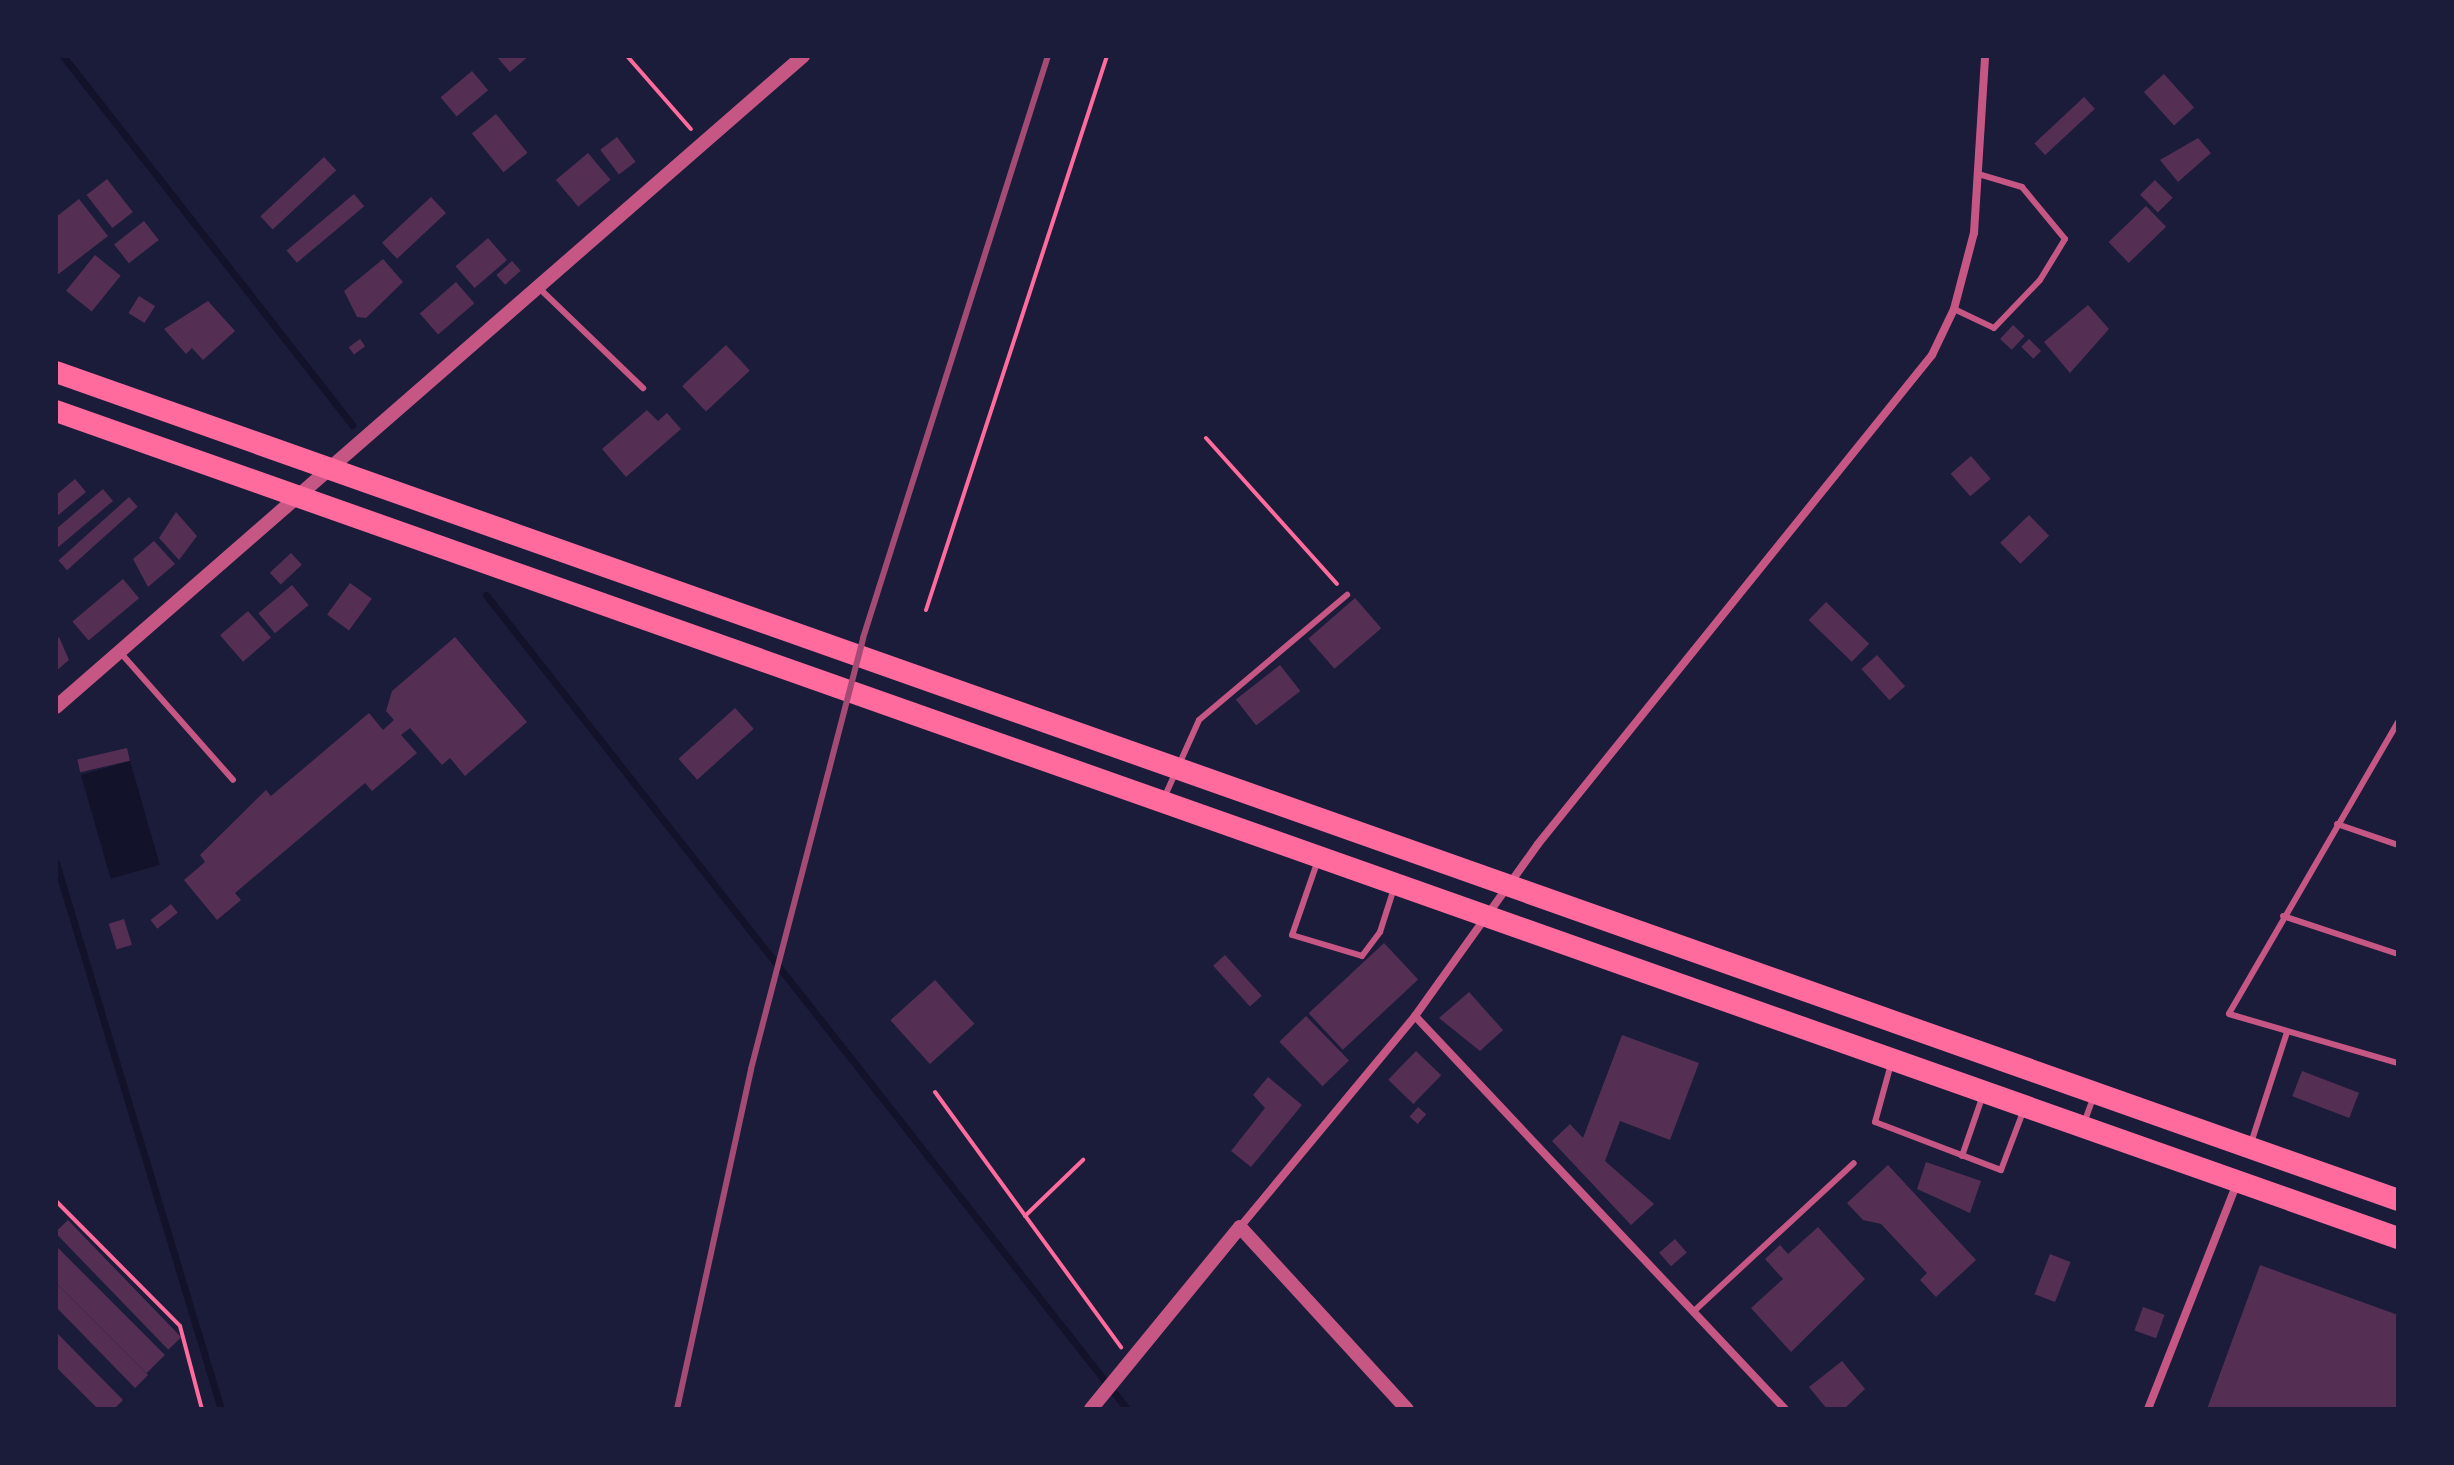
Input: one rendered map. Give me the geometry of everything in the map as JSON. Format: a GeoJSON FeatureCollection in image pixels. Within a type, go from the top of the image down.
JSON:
{"type":"FeatureCollection","features":[{"type":"Feature","properties":{"kind":"highway"},"geometry":{"type":"LineString","coordinates":[[56,372],[2398,1200]]}},
{"type":"Feature","properties":{"kind":"highway"},"geometry":{"type":"LineString","coordinates":[[56,411],[295,498],[1893,1057],[2398,1238]]}},
{"type":"Feature","properties":{"kind":"street"},"geometry":{"type":"LineString","coordinates":[[56,707],[803,56]]}},
{"type":"Feature","properties":{"kind":"street"},"geometry":{"type":"LineString","coordinates":[[1093,1406],[1415,1016],[1511,887],[1888,418],[1954,309],[1974,233],[1985,56]]}},
{"type":"Feature","properties":{"kind":"street"},"geometry":{"type":"LineString","coordinates":[[1415,1016],[1785,1409]]}},
{"type":"Feature","properties":{"kind":"street"},"geometry":{"type":"LineString","coordinates":[[2148,1409],[2237,1182]]}},
{"type":"Feature","properties":{"kind":"street"},"geometry":{"type":"LineString","coordinates":[[1240,1227],[1407,1409]]}},
{"type":"Feature","properties":{"kind":"lane"},"geometry":{"type":"LineString","coordinates":[[1954,309],[1994,328],[2040,280],[2065,239],[2022,187],[1978,174]]}},
{"type":"Feature","properties":{"kind":"lane"},"geometry":{"type":"LineString","coordinates":[[538,287],[643,388]]}},
{"type":"Feature","properties":{"kind":"lane"},"geometry":{"type":"LineString","coordinates":[[1162,802],[1199,720],[1347,595]]}},
{"type":"Feature","properties":{"kind":"lane"},"geometry":{"type":"LineString","coordinates":[[119,650],[233,780]]}},
{"type":"Feature","properties":{"kind":"lane"},"geometry":{"type":"LineString","coordinates":[[2398,722],[2229,1014],[2398,1063]]}},
{"type":"Feature","properties":{"kind":"lane"},"geometry":{"type":"LineString","coordinates":[[2337,824],[2398,845]]}},
{"type":"Feature","properties":{"kind":"lane"},"geometry":{"type":"LineString","coordinates":[[1319,856],[1292,935],[1362,956],[1380,932],[1396,883]]}},
{"type":"Feature","properties":{"kind":"lane"},"geometry":{"type":"LineString","coordinates":[[2283,916],[2398,954]]}},
{"type":"Feature","properties":{"kind":"lane"},"geometry":{"type":"LineString","coordinates":[[2250,1147],[2287,1032]]}},
{"type":"Feature","properties":{"kind":"lane"},"geometry":{"type":"LineString","coordinates":[[1893,1057],[1875,1122],[1962,1156],[2001,1170],[2025,1106]]}},
{"type":"Feature","properties":{"kind":"lane"},"geometry":{"type":"LineString","coordinates":[[1962,1156],[1985,1091]]}},
{"type":"Feature","properties":{"kind":"lane"},"geometry":{"type":"LineString","coordinates":[[2083,1126],[2095,1092]]}},
{"type":"Feature","properties":{"kind":"lane"},"geometry":{"type":"LineString","coordinates":[[1693,1312],[1854,1163]]}},
{"type":"Feature","properties":{"kind":"path"},"geometry":{"type":"LineString","coordinates":[[627,56],[703,143]]}},
{"type":"Feature","properties":{"kind":"path"},"geometry":{"type":"LineString","coordinates":[[926,610],[1107,56]]}},
{"type":"Feature","properties":{"kind":"path"},"geometry":{"type":"LineString","coordinates":[[1206,438],[1347,595]]}},
{"type":"Feature","properties":{"kind":"path"},"geometry":{"type":"LineString","coordinates":[[935,1092],[1129,1364]]}},
{"type":"Feature","properties":{"kind":"path"},"geometry":{"type":"LineString","coordinates":[[1025,1216],[1083,1160]]}},
{"type":"Feature","properties":{"kind":"path"},"geometry":{"type":"LineString","coordinates":[[56,1201],[180,1326],[202,1409]]}},
{"type":"Feature","properties":{"kind":"shaded area"},"geometry":{"type":"Polygon","coordinates":[[[130,761],[160,865],[111,879],[81,775],[130,761]]]}},
{"type":"Feature","properties":{"kind":"building"},"geometry":{"type":"Polygon","coordinates":[[[496,56],[529,56],[510,72],[496,56]]]}},
{"type":"Feature","properties":{"kind":"building"},"geometry":{"type":"Polygon","coordinates":[[[472,71],[488,90],[457,117],[441,97],[472,71]]]}},
{"type":"Feature","properties":{"kind":"building"},"geometry":{"type":"Polygon","coordinates":[[[2164,74],[2194,107],[2174,126],[2144,92],[2164,74]]]}},
{"type":"Feature","properties":{"kind":"building"},"geometry":{"type":"Polygon","coordinates":[[[2084,97],[2095,109],[2045,155],[2034,143],[2084,97]]]}},
{"type":"Feature","properties":{"kind":"building"},"geometry":{"type":"Polygon","coordinates":[[[496,114],[527,153],[503,172],[472,134],[496,114]]]}},
{"type":"Feature","properties":{"kind":"building"},"geometry":{"type":"Polygon","coordinates":[[[617,137],[636,162],[619,174],[600,150],[617,137]]]}},
{"type":"Feature","properties":{"kind":"building"},"geometry":{"type":"Polygon","coordinates":[[[2198,138],[2211,153],[2178,182],[2160,160],[2198,138]]]}},
{"type":"Feature","properties":{"kind":"building"},"geometry":{"type":"Polygon","coordinates":[[[588,153],[610,180],[578,207],[556,180],[588,153]]]}},
{"type":"Feature","properties":{"kind":"building"},"geometry":{"type":"Polygon","coordinates":[[[324,157],[336,170],[273,229],[260,216],[324,157]]]}},
{"type":"Feature","properties":{"kind":"building"},"geometry":{"type":"Polygon","coordinates":[[[107,179],[133,212],[112,228],[87,195],[107,179]]]}},
{"type":"Feature","properties":{"kind":"building"},"geometry":{"type":"Polygon","coordinates":[[[2155,180],[2173,198],[2158,213],[2140,195],[2155,180]]]}},
{"type":"Feature","properties":{"kind":"building"},"geometry":{"type":"Polygon","coordinates":[[[354,194],[364,206],[297,263],[287,251],[354,194]]]}},
{"type":"Feature","properties":{"kind":"building"},"geometry":{"type":"Polygon","coordinates":[[[431,197],[446,213],[397,259],[382,243],[431,197]]]}},
{"type":"Feature","properties":{"kind":"building"},"geometry":{"type":"Polygon","coordinates":[[[79,199],[108,236],[56,276],[56,217],[79,199]]]}},
{"type":"Feature","properties":{"kind":"building"},"geometry":{"type":"Polygon","coordinates":[[[2146,206],[2166,227],[2129,263],[2109,242],[2146,206]]]}},
{"type":"Feature","properties":{"kind":"building"},"geometry":{"type":"Polygon","coordinates":[[[144,221],[159,240],[129,263],[114,244],[144,221]]]}},
{"type":"Feature","properties":{"kind":"building"},"geometry":{"type":"Polygon","coordinates":[[[488,238],[507,260],[475,288],[456,266],[488,238]]]}},
{"type":"Feature","properties":{"kind":"building"},"geometry":{"type":"Polygon","coordinates":[[[95,255],[121,276],[92,312],[66,291],[95,255]]]}},
{"type":"Feature","properties":{"kind":"building"},"geometry":{"type":"Polygon","coordinates":[[[383,259],[403,282],[366,318],[357,317],[344,291],[383,259]]]}},
{"type":"Feature","properties":{"kind":"building"},"geometry":{"type":"Polygon","coordinates":[[[512,261],[521,271],[505,285],[496,275],[512,261]]]}},
{"type":"Feature","properties":{"kind":"building"},"geometry":{"type":"Polygon","coordinates":[[[456,282],[474,303],[438,335],[420,313],[456,282]]]}},
{"type":"Feature","properties":{"kind":"building"},"geometry":{"type":"Polygon","coordinates":[[[139,296],[155,306],[145,323],[128,313],[139,296]]]}},
{"type":"Feature","properties":{"kind":"building"},"geometry":{"type":"Polygon","coordinates":[[[208,301],[235,331],[203,360],[192,348],[186,354],[164,329],[208,301]]]}},
{"type":"Feature","properties":{"kind":"building"},"geometry":{"type":"Polygon","coordinates":[[[2088,305],[2109,329],[2070,373],[2044,342],[2088,305]]]}},
{"type":"Feature","properties":{"kind":"building"},"geometry":{"type":"Polygon","coordinates":[[[2013,325],[2025,336],[2012,350],[2000,339],[2013,325]]]}},
{"type":"Feature","properties":{"kind":"building"},"geometry":{"type":"Polygon","coordinates":[[[360,339],[365,346],[354,355],[349,347],[360,339]]]}},
{"type":"Feature","properties":{"kind":"building"},"geometry":{"type":"Polygon","coordinates":[[[2029,339],[2041,351],[2033,359],[2021,347],[2029,339]]]}},
{"type":"Feature","properties":{"kind":"building"},"geometry":{"type":"Polygon","coordinates":[[[726,345],[750,371],[706,412],[682,386],[726,345]]]}},
{"type":"Feature","properties":{"kind":"building"},"geometry":{"type":"Polygon","coordinates":[[[647,410],[658,421],[667,413],[681,429],[626,477],[602,449],[647,410]]]}},
{"type":"Feature","properties":{"kind":"building"},"geometry":{"type":"Polygon","coordinates":[[[1971,456],[1991,479],[1970,496],[1951,474],[1971,456]]]}},
{"type":"Feature","properties":{"kind":"building"},"geometry":{"type":"Polygon","coordinates":[[[75,479],[86,492],[56,517],[56,495],[75,479]]]}},
{"type":"Feature","properties":{"kind":"building"},"geometry":{"type":"Polygon","coordinates":[[[103,489],[113,501],[56,549],[56,529],[103,489]]]}},
{"type":"Feature","properties":{"kind":"building"},"geometry":{"type":"Polygon","coordinates":[[[129,497],[138,507],[67,570],[58,561],[129,497]]]}},
{"type":"Feature","properties":{"kind":"building"},"geometry":{"type":"Polygon","coordinates":[[[176,512],[197,536],[179,560],[159,538],[176,512]]]}},
{"type":"Feature","properties":{"kind":"building"},"geometry":{"type":"Polygon","coordinates":[[[2029,515],[2049,536],[2020,564],[2000,543],[2029,515]]]}},
{"type":"Feature","properties":{"kind":"building"},"geometry":{"type":"Polygon","coordinates":[[[154,541],[175,564],[148,587],[133,559],[154,541]]]}},
{"type":"Feature","properties":{"kind":"building"},"geometry":{"type":"Polygon","coordinates":[[[291,553],[302,565],[281,584],[270,573],[291,553]]]}},
{"type":"Feature","properties":{"kind":"building"},"geometry":{"type":"Polygon","coordinates":[[[123,579],[139,598],[89,641],[72,621],[123,579]]]}},
{"type":"Feature","properties":{"kind":"building"},"geometry":{"type":"Polygon","coordinates":[[[350,583],[372,599],[349,630],[327,615],[350,583]]]}},
{"type":"Feature","properties":{"kind":"building"},"geometry":{"type":"Polygon","coordinates":[[[292,585],[309,605],[275,633],[258,613],[292,585]]]}},
{"type":"Feature","properties":{"kind":"building"},"geometry":{"type":"Polygon","coordinates":[[[1355,598],[1381,628],[1334,669],[1308,639],[1355,598]]]}},
{"type":"Feature","properties":{"kind":"building"},"geometry":{"type":"Polygon","coordinates":[[[1826,602],[1869,644],[1852,662],[1809,620],[1826,602]]]}},
{"type":"Feature","properties":{"kind":"building"},"geometry":{"type":"Polygon","coordinates":[[[248,611],[271,637],[243,662],[220,635],[248,611]]]}},
{"type":"Feature","properties":{"kind":"building"},"geometry":{"type":"Polygon","coordinates":[[[59,637],[69,660],[56,671],[56,639],[59,637]]]}},
{"type":"Feature","properties":{"kind":"building"},"geometry":{"type":"Polygon","coordinates":[[[455,637],[527,722],[465,776],[450,758],[442,765],[410,728],[401,735],[417,753],[372,791],[365,783],[235,893],[241,900],[217,920],[184,880],[205,862],[200,855],[266,790],[271,796],[369,713],[383,730],[394,720],[386,711],[392,691],[455,637]]]}},
{"type":"Feature","properties":{"kind":"building"},"geometry":{"type":"Polygon","coordinates":[[[1877,655],[1905,686],[1889,700],[1861,669],[1877,655]]]}},
{"type":"Feature","properties":{"kind":"building"},"geometry":{"type":"Polygon","coordinates":[[[1280,665],[1300,691],[1256,725],[1236,699],[1280,665]]]}},
{"type":"Feature","properties":{"kind":"building"},"geometry":{"type":"Polygon","coordinates":[[[735,708],[754,729],[697,780],[679,759],[735,708]]]}},
{"type":"Feature","properties":{"kind":"building"},"geometry":{"type":"Polygon","coordinates":[[[127,748],[130,761],[80,772],[77,759],[127,748]]]}},
{"type":"Feature","properties":{"kind":"building"},"geometry":{"type":"Polygon","coordinates":[[[171,904],[178,913],[157,929],[151,920],[171,904]]]}},
{"type":"Feature","properties":{"kind":"building"},"geometry":{"type":"Polygon","coordinates":[[[124,919],[132,945],[117,949],[109,924],[124,919]]]}},
{"type":"Feature","properties":{"kind":"building"},"geometry":{"type":"Polygon","coordinates":[[[1384,943],[1418,980],[1343,1050],[1309,1013],[1384,943]]]}},
{"type":"Feature","properties":{"kind":"building"},"geometry":{"type":"Polygon","coordinates":[[[1225,955],[1262,996],[1250,1007],[1213,966],[1225,955]]]}},
{"type":"Feature","properties":{"kind":"building"},"geometry":{"type":"Polygon","coordinates":[[[935,980],[974,1024],[930,1064],[890,1020],[935,980]]]}},
{"type":"Feature","properties":{"kind":"building"},"geometry":{"type":"Polygon","coordinates":[[[1469,992],[1503,1030],[1480,1051],[1439,1018],[1469,992]]]}},
{"type":"Feature","properties":{"kind":"building"},"geometry":{"type":"Polygon","coordinates":[[[1306,1016],[1349,1061],[1322,1086],[1279,1042],[1306,1016]]]}},
{"type":"Feature","properties":{"kind":"building"},"geometry":{"type":"Polygon","coordinates":[[[1622,1035],[1699,1063],[1670,1140],[1620,1121],[1605,1161],[1654,1204],[1631,1225],[1552,1141],[1570,1124],[1583,1138],[1622,1035]]]}},
{"type":"Feature","properties":{"kind":"building"},"geometry":{"type":"Polygon","coordinates":[[[1416,1051],[1441,1075],[1413,1104],[1388,1080],[1416,1051]]]}},
{"type":"Feature","properties":{"kind":"building"},"geometry":{"type":"Polygon","coordinates":[[[2302,1071],[2359,1093],[2349,1118],[2292,1096],[2302,1071]]]}},
{"type":"Feature","properties":{"kind":"building"},"geometry":{"type":"Polygon","coordinates":[[[1268,1077],[1302,1105],[1251,1167],[1231,1151],[1265,1108],[1253,1095],[1268,1077]]]}},
{"type":"Feature","properties":{"kind":"building"},"geometry":{"type":"Polygon","coordinates":[[[1418,1107],[1426,1114],[1418,1124],[1409,1117],[1418,1107]]]}},
{"type":"Feature","properties":{"kind":"building"},"geometry":{"type":"Polygon","coordinates":[[[1926,1162],[1981,1181],[1970,1213],[1917,1189],[1926,1162]]]}},
{"type":"Feature","properties":{"kind":"building"},"geometry":{"type":"Polygon","coordinates":[[[1888,1165],[1976,1260],[1936,1297],[1920,1280],[1927,1273],[1881,1224],[1863,1220],[1847,1203],[1888,1165]]]}},
{"type":"Feature","properties":{"kind":"building"},"geometry":{"type":"Polygon","coordinates":[[[68,1220],[181,1337],[168,1350],[56,1233],[68,1220]]]}},
{"type":"Feature","properties":{"kind":"building"},"geometry":{"type":"Polygon","coordinates":[[[1818,1227],[1865,1279],[1791,1352],[1751,1308],[1783,1279],[1765,1259],[1780,1245],[1788,1254],[1818,1227]]]}},
{"type":"Feature","properties":{"kind":"building"},"geometry":{"type":"Polygon","coordinates":[[[1675,1239],[1687,1253],[1671,1266],[1659,1253],[1675,1239]]]}},
{"type":"Feature","properties":{"kind":"building"},"geometry":{"type":"Polygon","coordinates":[[[56,1246],[165,1355],[147,1373],[56,1283],[56,1246]]]}},
{"type":"Feature","properties":{"kind":"building"},"geometry":{"type":"Polygon","coordinates":[[[2050,1254],[2071,1262],[2055,1302],[2035,1294],[2050,1254]]]}},
{"type":"Feature","properties":{"kind":"building"},"geometry":{"type":"Polygon","coordinates":[[[2260,1265],[2398,1315],[2398,1409],[2207,1409],[2260,1265]]]}},
{"type":"Feature","properties":{"kind":"building"},"geometry":{"type":"Polygon","coordinates":[[[56,1283],[148,1375],[135,1388],[56,1307],[56,1283]]]}},
{"type":"Feature","properties":{"kind":"building"},"geometry":{"type":"Polygon","coordinates":[[[2143,1307],[2165,1315],[2156,1338],[2134,1330],[2143,1307]]]}},
{"type":"Feature","properties":{"kind":"building"},"geometry":{"type":"Polygon","coordinates":[[[56,1332],[123,1400],[114,1409],[98,1409],[56,1367],[56,1332]]]}},
{"type":"Feature","properties":{"kind":"building"},"geometry":{"type":"Polygon","coordinates":[[[1842,1361],[1865,1389],[1844,1409],[1827,1409],[1809,1387],[1842,1361]]]}},
{"type":"Feature","properties":{"kind":"waterway"},"geometry":{"type":"LineString","coordinates":[[63,56],[352,425]]}},
{"type":"Feature","properties":{"kind":"waterway"},"geometry":{"type":"LineString","coordinates":[[486,595],[1127,1409]]}},
{"type":"Feature","properties":{"kind":"waterway"},"geometry":{"type":"LineString","coordinates":[[56,863],[221,1409]]}},
{"type":"Feature","properties":{"kind":"railway"},"geometry":{"type":"LineString","coordinates":[[677,1409],[751,1069],[863,638],[1048,56]]}}]}
